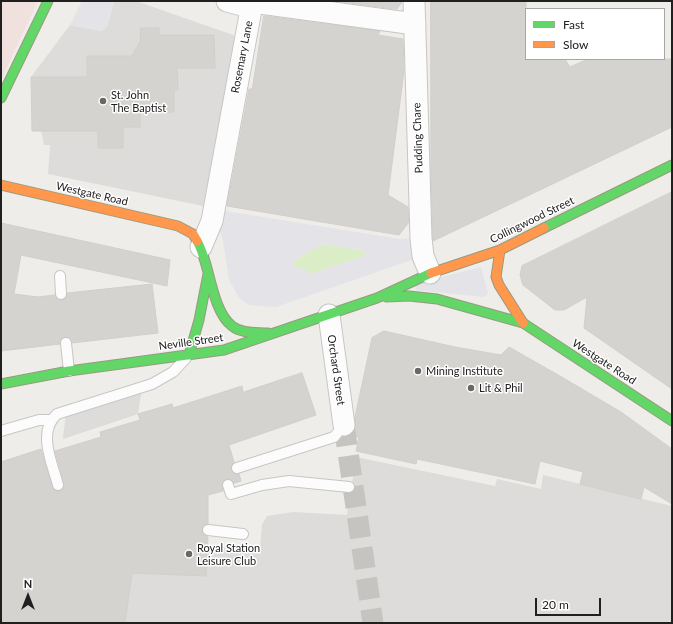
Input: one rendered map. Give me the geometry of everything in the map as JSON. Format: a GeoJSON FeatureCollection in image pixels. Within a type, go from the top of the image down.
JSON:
{"type":"FeatureCollection","features":[{"type":"Feature","properties":{"kind":"main road"},"geometry":{"type":"LineString","coordinates":[[1,98],[48,1]]}},
{"type":"Feature","properties":{"kind":"main road","name":"Collingwood Street"},"geometry":{"type":"LineString","coordinates":[[377,298],[430,273],[500,250],[672,165]]}},
{"type":"Feature","properties":{"kind":"main road","name":"Westgate Road"},"geometry":{"type":"LineString","coordinates":[[1,185],[178,226],[193,234],[201,247]]}},
{"type":"Feature","properties":{"kind":"main road"},"geometry":{"type":"LineString","coordinates":[[201,247],[208,274],[222,313],[232,326],[246,332],[272,334]]}},
{"type":"Feature","properties":{"kind":"main road","name":"Westgate Road"},"geometry":{"type":"LineString","coordinates":[[500,250],[496,277],[499,285],[523,323]]}},
{"type":"Feature","properties":{"kind":"main road"},"geometry":{"type":"LineString","coordinates":[[189,355],[199,320],[208,274]]}},
{"type":"Feature","properties":{"kind":"main road","name":"Westgate Road"},"geometry":{"type":"LineString","coordinates":[[377,298],[409,296],[437,299],[523,323],[672,421]]}},
{"type":"Feature","properties":{"kind":"main road","name":"Neville Street"},"geometry":{"type":"LineString","coordinates":[[1,384],[69,371],[224,350],[377,298]]}},
{"type":"Feature","properties":{"kind":"street"},"geometry":{"type":"LineString","coordinates":[[227,1],[242,5],[258,3],[415,24]]}},
{"type":"Feature","properties":{"kind":"street","name":"Pudding Chare"},"geometry":{"type":"LineString","coordinates":[[414,1],[421,238],[423,256],[430,273]]}},
{"type":"Feature","properties":{"kind":"street","name":"Rosemary Lane"},"geometry":{"type":"LineString","coordinates":[[201,247],[212,221],[258,3]]}},
{"type":"Feature","properties":{"kind":"street","name":"Orchard Street"},"geometry":{"type":"LineString","coordinates":[[329,315],[344,425]]}},
{"type":"Feature","properties":{"kind":"lane"},"geometry":{"type":"LineString","coordinates":[[60,276],[61,294]]}},
{"type":"Feature","properties":{"kind":"lane"},"geometry":{"type":"LineString","coordinates":[[66,343],[69,371]]}},
{"type":"Feature","properties":{"kind":"lane"},"geometry":{"type":"LineString","coordinates":[[58,485],[47,442],[46,431],[50,420],[57,414],[152,384],[173,372],[189,355]]}},
{"type":"Feature","properties":{"kind":"lane"},"geometry":{"type":"LineString","coordinates":[[1,431],[39,420],[50,420]]}},
{"type":"Feature","properties":{"kind":"lane"},"geometry":{"type":"LineString","coordinates":[[236,468],[334,437],[344,425]]}},
{"type":"Feature","properties":{"kind":"lane"},"geometry":{"type":"LineString","coordinates":[[228,485],[231,494],[262,485],[289,481],[349,487]]}},
{"type":"Feature","properties":{"kind":"lane"},"geometry":{"type":"LineString","coordinates":[[208,530],[244,534]]}},
{"type":"Feature","properties":{"kind":"shaded area"},"geometry":{"type":"Polygon","coordinates":[[[1,1],[38,1],[1,80],[1,1]]]}},
{"type":"Feature","properties":{"kind":"shaded area"},"geometry":{"type":"Polygon","coordinates":[[[82,1],[114,1],[107,27],[101,31],[70,25],[82,1]]]}},
{"type":"Feature","properties":{"kind":"shaded area"},"geometry":{"type":"Polygon","coordinates":[[[114,1],[136,1],[239,37],[208,207],[48,174],[50,145],[44,145],[31,77],[70,25],[101,31],[107,27],[114,1]]]}},
{"type":"Feature","properties":{"kind":"shaded area"},"geometry":{"type":"Polygon","coordinates":[[[213,209],[400,239],[421,238],[423,256],[276,307],[249,305],[239,298],[229,280],[223,241],[213,209]],[[323,244],[295,260],[293,265],[296,268],[305,269],[310,274],[366,255],[363,250],[323,244]]]}},
{"type":"Feature","properties":{"kind":"shaded area"},"geometry":{"type":"Polygon","coordinates":[[[481,267],[488,293],[484,297],[416,290],[415,284],[481,267]]]}},
{"type":"Feature","properties":{"kind":"shaded area"},"geometry":{"type":"Polygon","coordinates":[[[142,388],[138,414],[63,439],[66,411],[142,388]]]}},
{"type":"Feature","properties":{"kind":"shaded area"},"geometry":{"type":"Polygon","coordinates":[[[356,457],[495,486],[497,479],[541,489],[543,475],[672,506],[672,623],[125,623],[132,572],[206,576],[208,547],[260,549],[262,525],[267,516],[293,512],[347,515],[356,457]]]}},
{"type":"Feature","properties":{"kind":"green space"},"geometry":{"type":"Polygon","coordinates":[[[323,244],[363,250],[366,255],[310,274],[305,269],[296,268],[293,265],[295,260],[323,244]]]}},
{"type":"Feature","properties":{"kind":"building"},"geometry":{"type":"Polygon","coordinates":[[[335,1],[402,1],[402,2],[397,9],[335,1]]]}},
{"type":"Feature","properties":{"kind":"building"},"geometry":{"type":"Polygon","coordinates":[[[431,1],[526,1],[525,60],[566,60],[570,67],[586,60],[672,59],[672,127],[433,241],[431,174],[431,1]]]}},
{"type":"Feature","properties":{"kind":"building"},"geometry":{"type":"Polygon","coordinates":[[[264,16],[380,31],[378,35],[403,39],[404,71],[388,195],[408,207],[409,222],[399,235],[227,206],[249,89],[252,89],[264,16]]]}},
{"type":"Feature","properties":{"kind":"building","name":"St. John The Baptist"},"geometry":{"type":"Polygon","coordinates":[[[141,28],[159,28],[159,35],[214,35],[215,68],[177,68],[178,90],[174,90],[174,112],[140,113],[140,127],[123,127],[123,148],[98,148],[98,131],[32,131],[31,77],[87,77],[87,56],[132,56],[140,42],[141,28]]]}},
{"type":"Feature","properties":{"kind":"building"},"geometry":{"type":"Polygon","coordinates":[[[672,192],[672,389],[584,328],[587,297],[564,310],[555,310],[523,285],[520,275],[522,266],[672,192]]]}},
{"type":"Feature","properties":{"kind":"building"},"geometry":{"type":"Polygon","coordinates":[[[1,223],[170,260],[167,286],[21,255],[14,294],[38,297],[55,295],[58,300],[62,300],[67,297],[67,293],[152,284],[158,333],[72,343],[69,337],[65,337],[60,340],[60,344],[1,351],[1,223]]]}},
{"type":"Feature","properties":{"kind":"building"},"geometry":{"type":"Polygon","coordinates":[[[384,331],[455,347],[501,355],[509,347],[621,412],[672,449],[672,504],[644,487],[641,499],[580,484],[583,472],[540,461],[535,484],[417,459],[416,464],[356,451],[359,437],[351,436],[355,429],[355,417],[372,338],[384,331]]]}},
{"type":"Feature","properties":{"kind":"building"},"geometry":{"type":"Polygon","coordinates":[[[302,373],[316,415],[229,445],[234,462],[231,466],[231,470],[235,474],[239,474],[241,481],[234,483],[230,479],[226,479],[222,483],[223,491],[208,495],[208,524],[203,526],[202,530],[204,535],[208,537],[206,576],[132,573],[125,623],[1,623],[1,462],[41,449],[52,487],[56,491],[60,491],[64,487],[64,484],[55,451],[101,437],[100,432],[140,420],[138,414],[172,404],[173,408],[242,386],[243,392],[302,373]]]}},
{"type":"Feature","properties":{"kind":"tunnel"},"geometry":{"type":"LineString","coordinates":[[344,425],[373,623]]}},
{"type":"Feature","properties":{"kind":"traffic: fast"},"geometry":{"type":"LineString","coordinates":[[1,98],[48,1]]}},
{"type":"Feature","properties":{"kind":"traffic: fast"},"geometry":{"type":"LineString","coordinates":[[544,228],[672,165]]}},
{"type":"Feature","properties":{"kind":"traffic: fast"},"geometry":{"type":"LineString","coordinates":[[197,241],[205,261],[215,298],[225,319],[236,329],[249,332],[268,333]]}},
{"type":"Feature","properties":{"kind":"traffic: fast"},"geometry":{"type":"LineString","coordinates":[[1,384],[69,371],[224,350],[377,298],[431,273]]}},
{"type":"Feature","properties":{"kind":"traffic: fast"},"geometry":{"type":"LineString","coordinates":[[189,355],[199,320],[208,274]]}},
{"type":"Feature","properties":{"kind":"traffic: fast"},"geometry":{"type":"LineString","coordinates":[[386,297],[409,296],[437,299],[523,323],[672,421]]}},
{"type":"Feature","properties":{"kind":"traffic: slow"},"geometry":{"type":"LineString","coordinates":[[1,185],[178,226],[193,234],[197,241]]}},
{"type":"Feature","properties":{"kind":"traffic: slow"},"geometry":{"type":"LineString","coordinates":[[431,273],[500,250],[544,228]]}},
{"type":"Feature","properties":{"kind":"traffic: slow"},"geometry":{"type":"LineString","coordinates":[[500,250],[496,277],[499,285],[523,323]]}},
{"type":"Feature","properties":{"kind":"place","name":"St. John The Baptist"},"geometry":{"type":"Point","coordinates":[103,101]}},
{"type":"Feature","properties":{"kind":"place","name":"Mining Institute"},"geometry":{"type":"Point","coordinates":[418,371]}},
{"type":"Feature","properties":{"kind":"place","name":"Lit & Phil"},"geometry":{"type":"Point","coordinates":[471,388]}},
{"type":"Feature","properties":{"kind":"place","name":"Royal Station Leisure Club"},"geometry":{"type":"Point","coordinates":[189,554]}}]}
